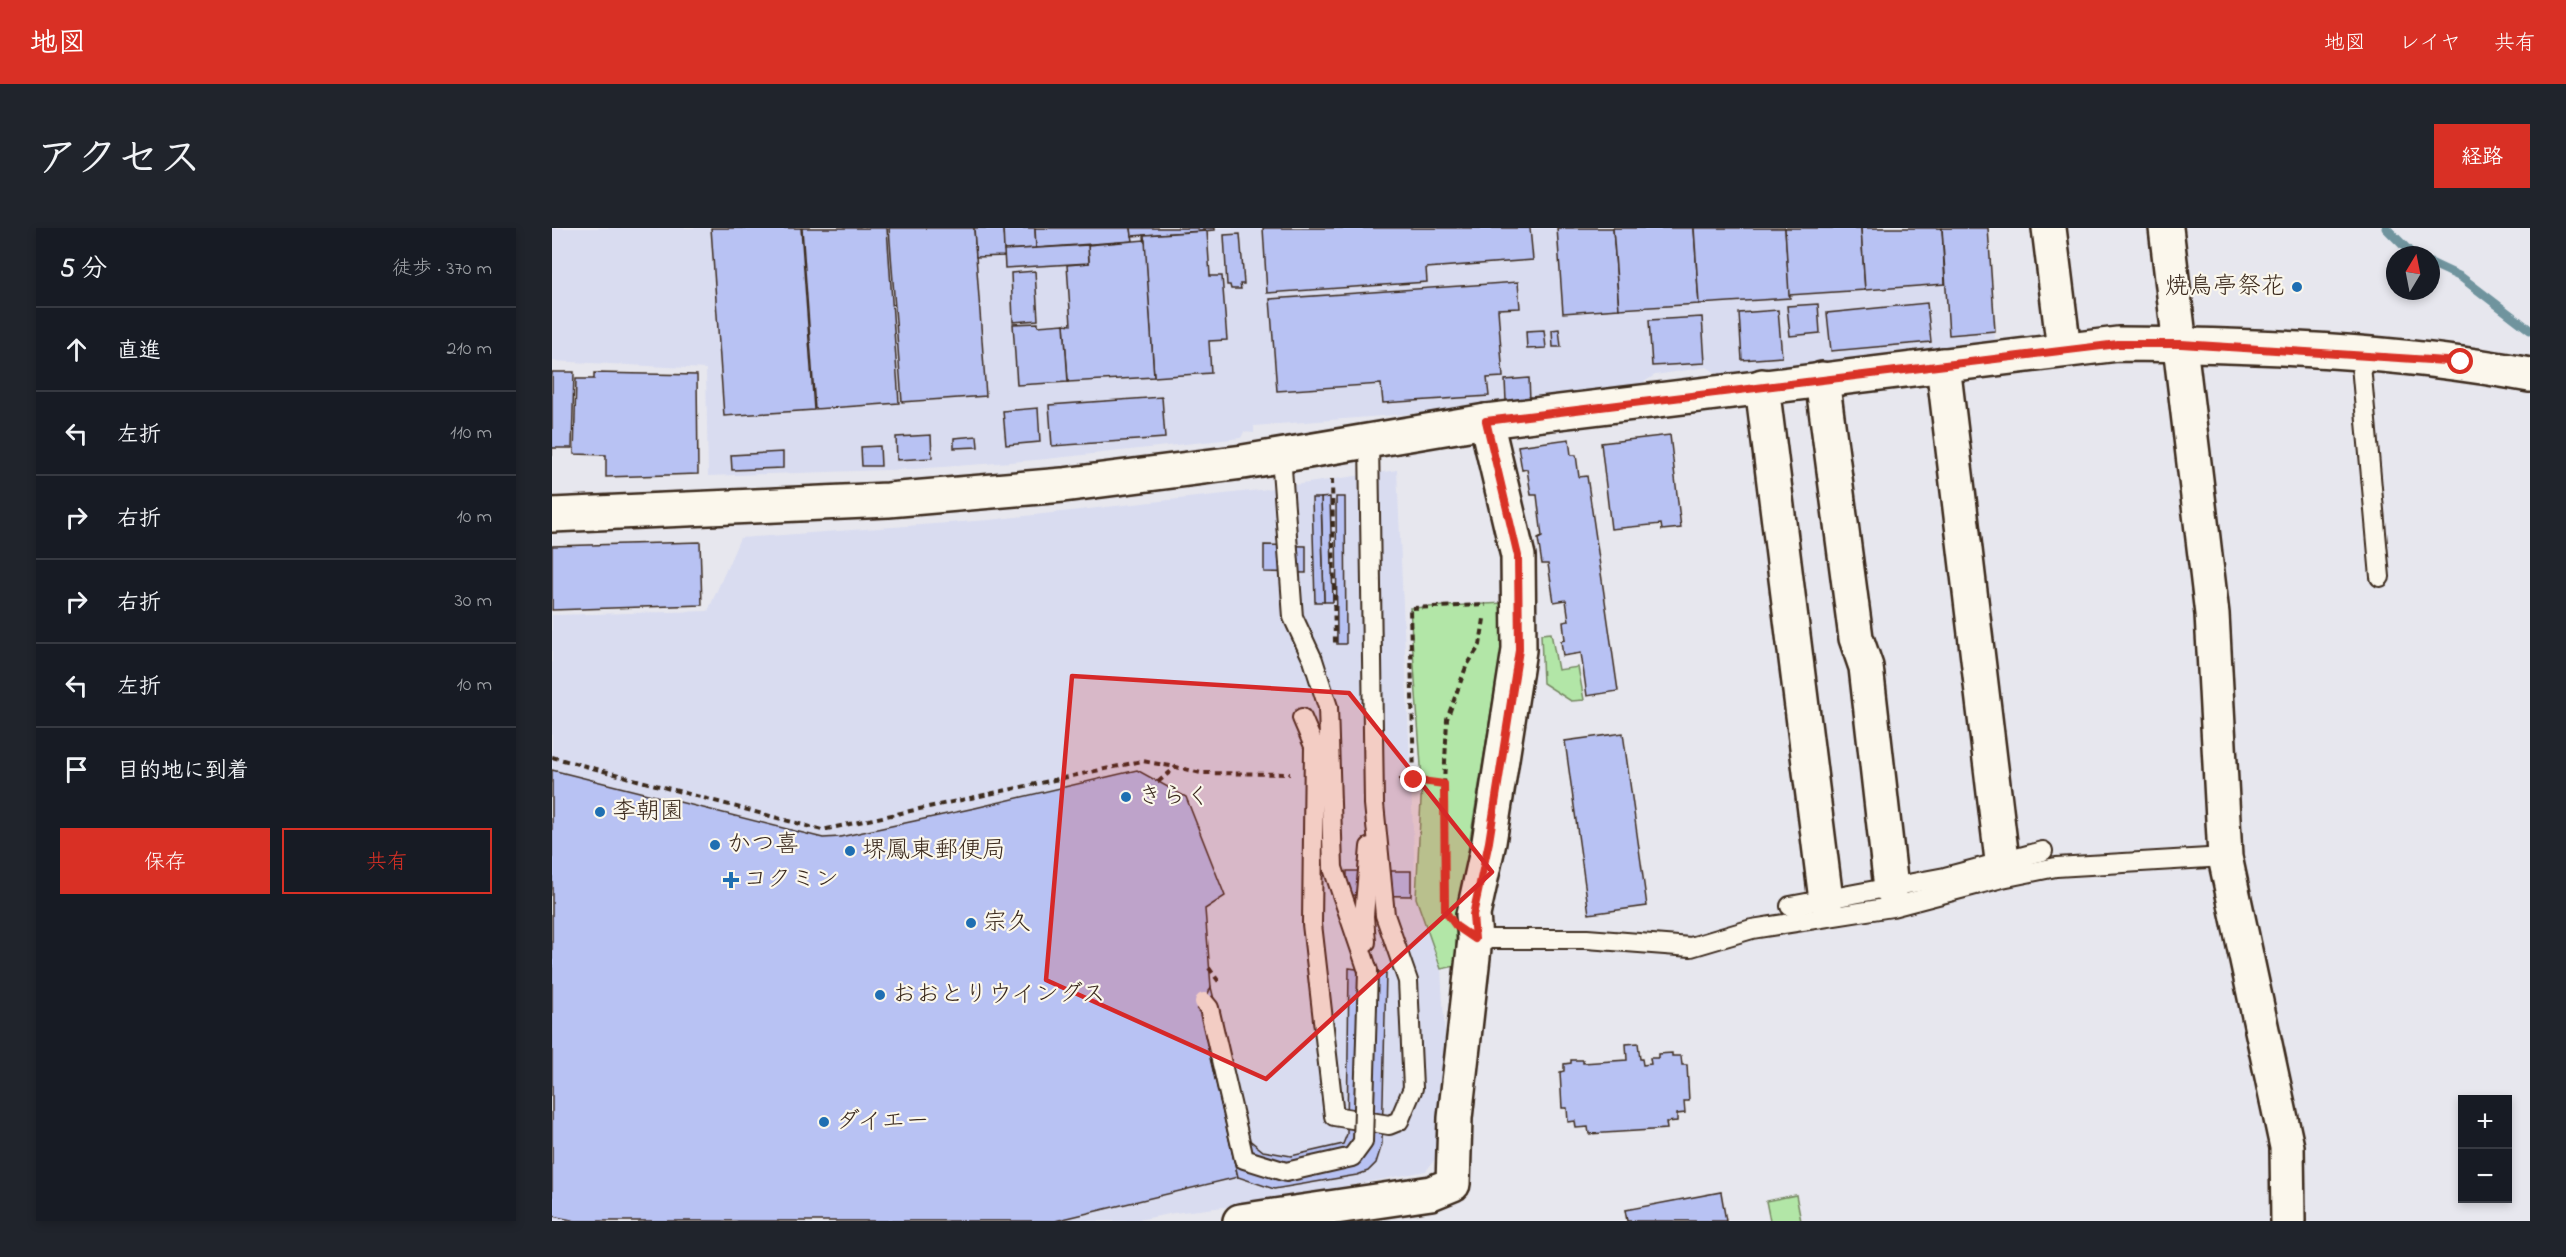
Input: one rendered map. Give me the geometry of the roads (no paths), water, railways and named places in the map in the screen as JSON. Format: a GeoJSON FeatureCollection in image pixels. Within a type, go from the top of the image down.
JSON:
{"type":"FeatureCollection","features":[{"type":"Feature","properties":{"kind":"street"},"geometry":{"type":"LineString","coordinates":[[2049,228],[2064,351]]}},
{"type":"Feature","properties":{"kind":"street"},"geometry":{"type":"LineString","coordinates":[[2166,228],[2212,614],[2225,857],[2287,1147],[2288,1221]]}},
{"type":"Feature","properties":{"kind":"street"},"geometry":{"type":"LineString","coordinates":[[552,515],[888,500],[1062,485],[1243,462],[1486,421],[2118,344],[2181,344],[2360,354],[2461,362],[2530,375]]}},
{"type":"Feature","properties":{"kind":"street"},"geometry":{"type":"LineString","coordinates":[[1943,365],[2002,860]]}},
{"type":"Feature","properties":{"kind":"street"},"geometry":{"type":"LineString","coordinates":[[1822,379],[1856,638],[1866,667],[1891,888]]}},
{"type":"Feature","properties":{"kind":"street"},"geometry":{"type":"LineString","coordinates":[[1762,386],[1826,900]]}},
{"type":"Feature","properties":{"kind":"street"},"geometry":{"type":"LineString","coordinates":[[1240,1221],[1431,1193],[1453,1184],[1455,1118],[1475,939],[1473,915],[1489,842],[1519,650],[1518,556],[1486,421]]}},
{"type":"Feature","properties":{"kind":"lane"},"geometry":{"type":"LineString","coordinates":[[2360,354],[2380,577]]}},
{"type":"Feature","properties":{"kind":"lane"},"geometry":{"type":"LineString","coordinates":[[1302,718],[1314,746],[1312,924],[1334,1116],[1389,1125],[1399,1121],[1413,1088],[1408,981],[1385,915],[1374,804],[1369,439]]}},
{"type":"Feature","properties":{"kind":"lane"},"geometry":{"type":"LineString","coordinates":[[1281,455],[1293,617],[1313,660],[1328,707],[1334,868],[1368,971]]}},
{"type":"Feature","properties":{"kind":"lane"},"geometry":{"type":"LineString","coordinates":[[1204,1002],[1209,1008],[1244,1159],[1286,1172],[1352,1157],[1363,1142],[1368,971],[1364,916],[1374,804]]}},
{"type":"Feature","properties":{"kind":"lane"},"geometry":{"type":"LineString","coordinates":[[1790,906],[1945,877],[2002,860],[2043,851]]}},
{"type":"Feature","properties":{"kind":"lane"},"geometry":{"type":"LineString","coordinates":[[1475,939],[1587,939],[1691,947],[1752,929],[1892,907],[2002,878],[2056,867],[2225,857]]}},
{"type":"Feature","properties":{"kind":"waterway"},"geometry":{"type":"LineString","coordinates":[[2386,228],[2404,246]]}},
{"type":"Feature","properties":{"kind":"waterway"},"geometry":{"type":"LineString","coordinates":[[2440,267],[2461,277],[2530,330]]}},
{"type":"Feature","properties":{"kind":"place","name":"焼鳥亭祭花"},"geometry":{"type":"Point","coordinates":[2297,287]}},
{"type":"Feature","properties":{"kind":"place","name":"きらく"},"geometry":{"type":"Point","coordinates":[1126,797]}},
{"type":"Feature","properties":{"kind":"place","name":"李朝園"},"geometry":{"type":"Point","coordinates":[600,812]}},
{"type":"Feature","properties":{"kind":"place","name":"かつ喜"},"geometry":{"type":"Point","coordinates":[715,845]}},
{"type":"Feature","properties":{"kind":"place","name":"堺鳳東郵便局"},"geometry":{"type":"Point","coordinates":[850,851]}},
{"type":"Feature","properties":{"kind":"place","name":"コクミン"},"geometry":{"type":"Point","coordinates":[731,880]}},
{"type":"Feature","properties":{"kind":"place","name":"宗久"},"geometry":{"type":"Point","coordinates":[971,923]}},
{"type":"Feature","properties":{"kind":"place","name":"おおとりウイングス"},"geometry":{"type":"Point","coordinates":[880,995]}},
{"type":"Feature","properties":{"kind":"place","name":"ダイエー"},"geometry":{"type":"Point","coordinates":[824,1122]}}]}
